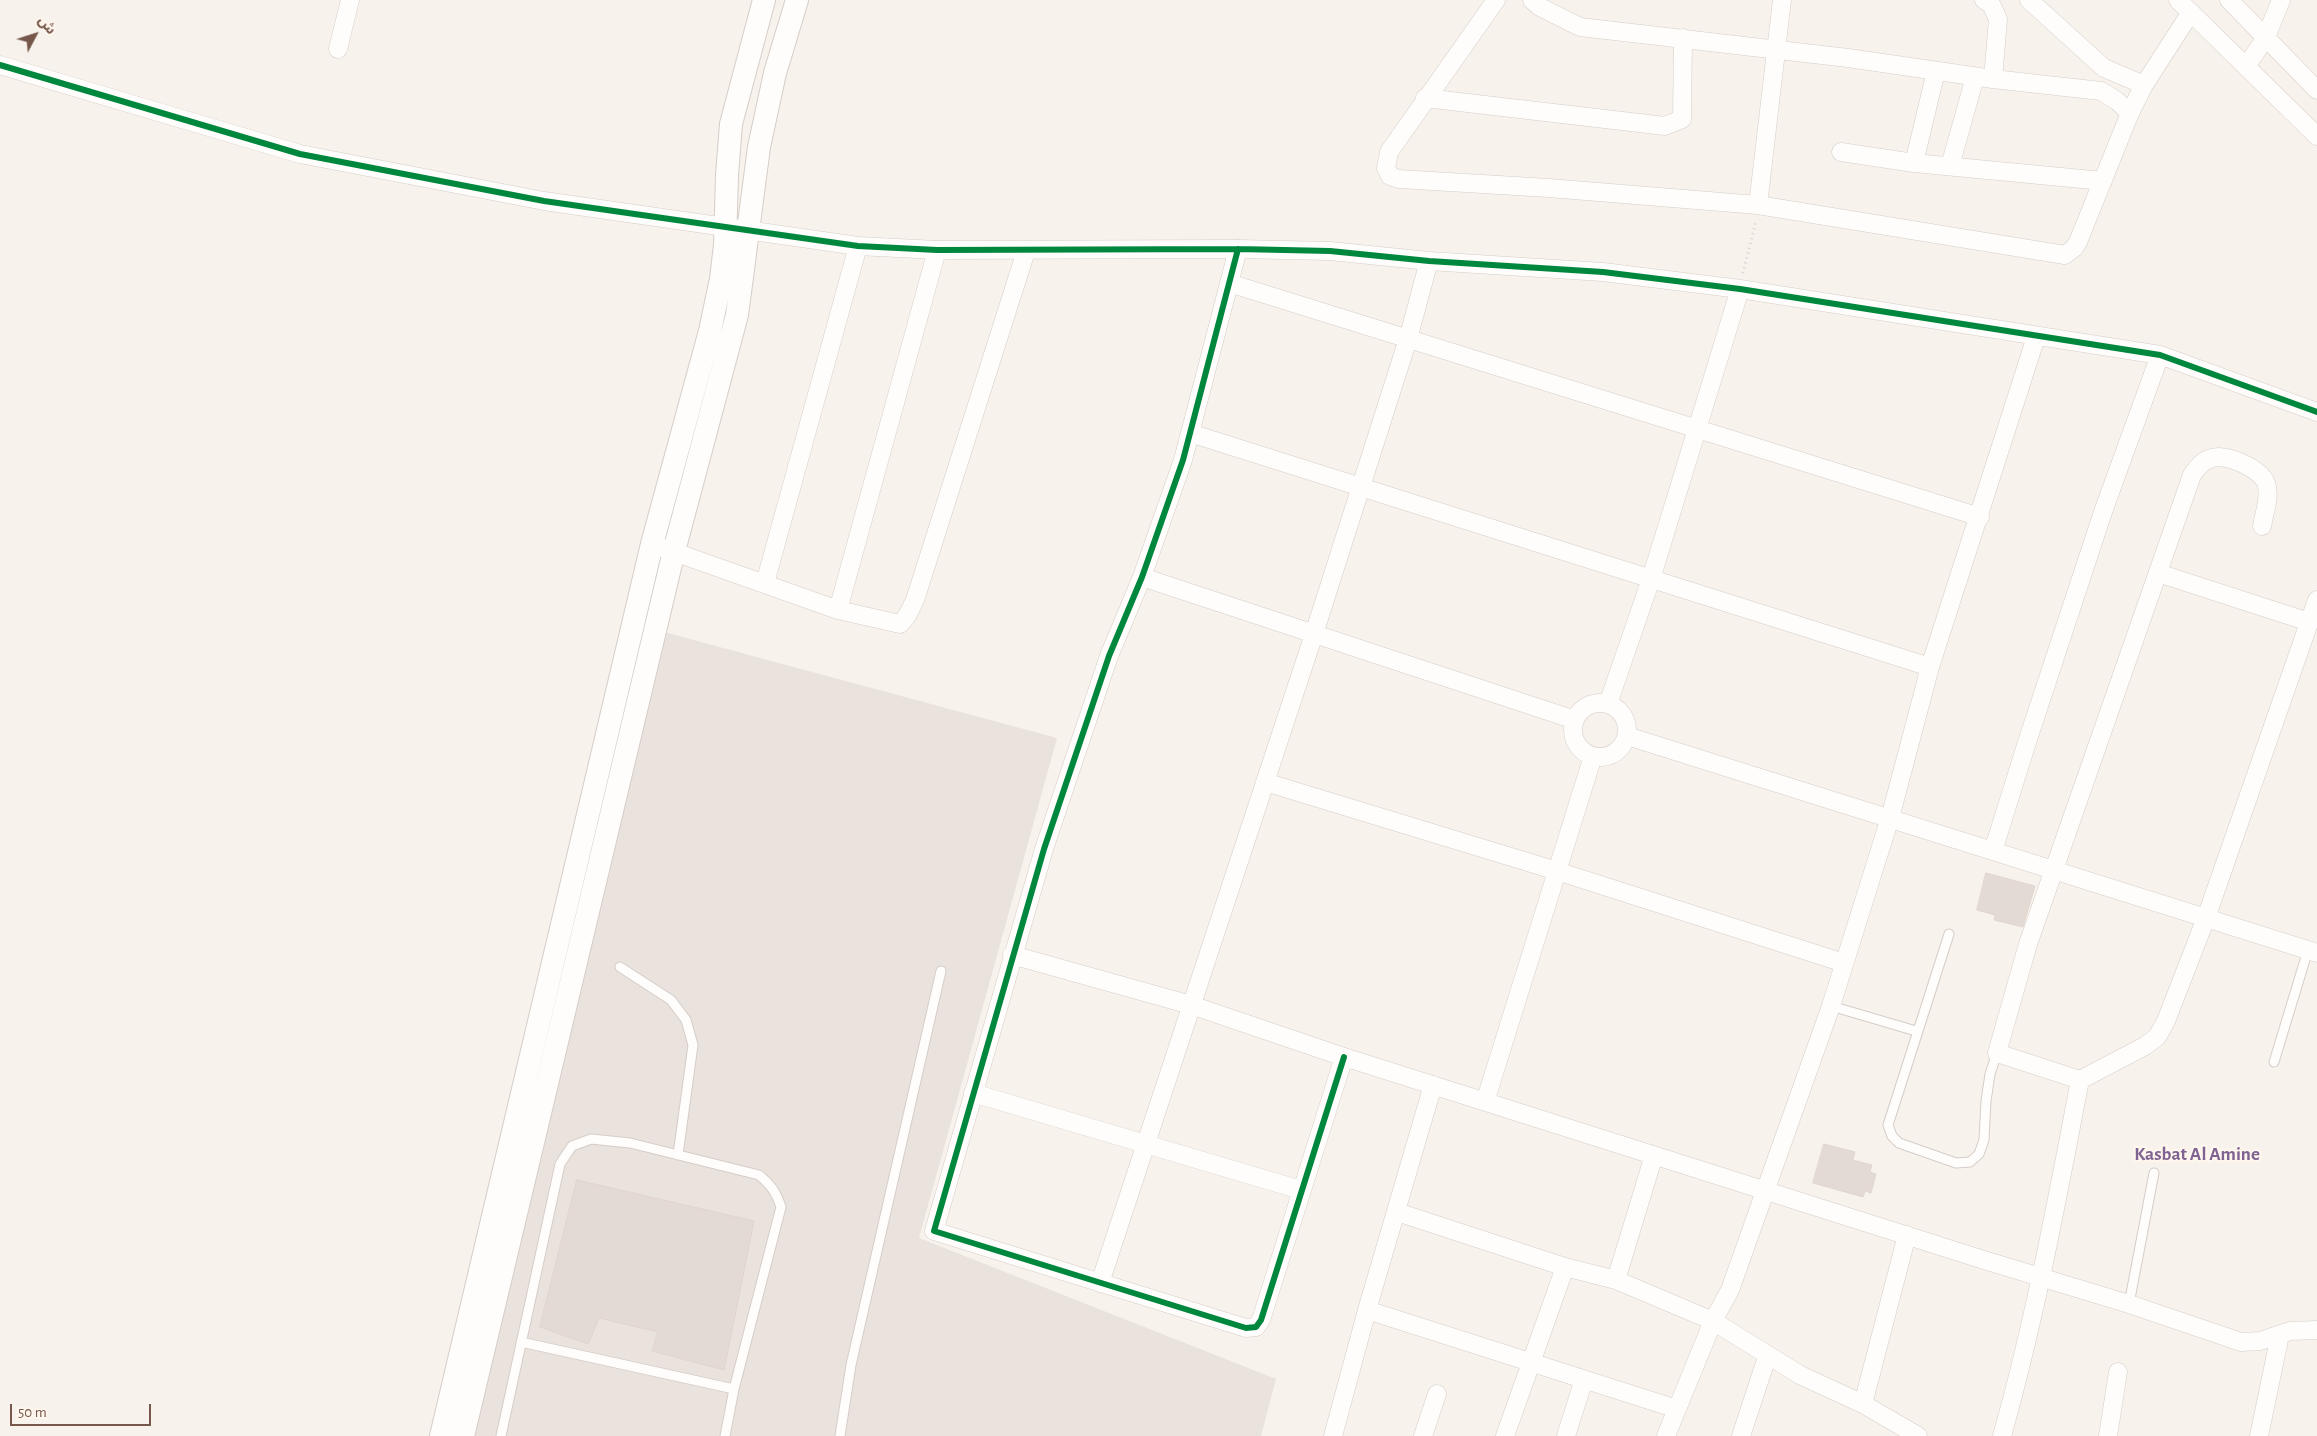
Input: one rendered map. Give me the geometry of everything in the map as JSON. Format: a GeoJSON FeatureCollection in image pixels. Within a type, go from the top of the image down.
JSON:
{"type":"FeatureCollection","features":[{"type":"Feature","properties":{"kind":"street"},"geometry":{"type":"LineString","coordinates":[[338,49],[350,0]]}},
{"type":"Feature","properties":{"kind":"street"},"geometry":{"type":"LineString","coordinates":[[442,1436],[652,544],[710,331],[721,279],[728,147],[731,124],[764,0]]}},
{"type":"Feature","properties":{"kind":"street"},"geometry":{"type":"LineString","coordinates":[[463,1436],[674,551],[737,315],[759,147],[767,104],[797,0]]}},
{"type":"Feature","properties":{"kind":"street"},"geometry":{"type":"LineString","coordinates":[[1496,0],[1425,98],[1389,152],[1386,168],[1390,176],[1399,179],[1549,188],[1757,212],[2065,255],[2078,242],[2130,113],[2185,6],[2317,136]]}},
{"type":"Feature","properties":{"kind":"street"},"geometry":{"type":"LineString","coordinates":[[1532,0],[1540,7],[1580,26],[1777,49],[1993,80],[2100,91],[2130,113]]}},
{"type":"Feature","properties":{"kind":"street"},"geometry":{"type":"LineString","coordinates":[[1757,212],[1782,0]]}},
{"type":"Feature","properties":{"kind":"street"},"geometry":{"type":"LineString","coordinates":[[1984,0],[1991,4],[1998,18],[1993,80]]}},
{"type":"Feature","properties":{"kind":"street"},"geometry":{"type":"LineString","coordinates":[[2029,0],[2104,68],[2144,85]]}},
{"type":"Feature","properties":{"kind":"street"},"geometry":{"type":"LineString","coordinates":[[2229,0],[2317,90]]}},
{"type":"Feature","properties":{"kind":"street"},"geometry":{"type":"LineString","coordinates":[[2246,67],[2266,37],[2281,0]]}},
{"type":"Feature","properties":{"kind":"street"},"geometry":{"type":"LineString","coordinates":[[1425,98],[1665,126],[1682,119],[1683,38]]}},
{"type":"Feature","properties":{"kind":"street"},"geometry":{"type":"LineString","coordinates":[[0,65],[300,154],[544,201],[858,246],[937,250],[1238,248],[1330,252],[1429,261],[1603,272],[1740,289],[2160,355],[2317,412]]}},
{"type":"Feature","properties":{"kind":"street"},"geometry":{"type":"LineString","coordinates":[[1914,163],[1936,71]]}},
{"type":"Feature","properties":{"kind":"street"},"geometry":{"type":"LineString","coordinates":[[1950,166],[1975,77]]}},
{"type":"Feature","properties":{"kind":"street"},"geometry":{"type":"LineString","coordinates":[[1841,152],[1914,163],[2103,181]]}},
{"type":"Feature","properties":{"kind":"street"},"geometry":{"type":"LineString","coordinates":[[765,583],[858,246]]}},
{"type":"Feature","properties":{"kind":"street"},"geometry":{"type":"LineString","coordinates":[[1238,248],[1183,460],[1142,577],[1109,656],[1044,849],[972,1092],[934,1231],[1246,1328],[1256,1327],[1261,1320],[1344,1057]]}},
{"type":"Feature","properties":{"kind":"street"},"geometry":{"type":"LineString","coordinates":[[838,610],[937,250]]}},
{"type":"Feature","properties":{"kind":"street"},"geometry":{"type":"LineString","coordinates":[[652,544],[838,610],[900,624],[907,616],[915,600],[1026,250]]}},
{"type":"Feature","properties":{"kind":"street"},"geometry":{"type":"LineString","coordinates":[[1100,1283],[1314,634],[1408,339],[1429,261]]}},
{"type":"Feature","properties":{"kind":"street"},"geometry":{"type":"LineString","coordinates":[[1229,283],[1980,518]]}},
{"type":"Feature","properties":{"kind":"street"},"geometry":{"type":"LineString","coordinates":[[1608,704],[1651,579],[1740,289]]}},
{"type":"Feature","properties":{"kind":"street"},"geometry":{"type":"LineString","coordinates":[[1666,1436],[1713,1321],[1730,1290],[1831,1006],[1890,818],[1930,668],[1980,518],[2036,337]]}},
{"type":"Feature","properties":{"kind":"street"},"geometry":{"type":"LineString","coordinates":[[1993,851],[2028,738],[2104,509],[2160,355]]}},
{"type":"Feature","properties":{"kind":"street"},"geometry":{"type":"LineString","coordinates":[[1190,433],[1930,668]]}},
{"type":"Feature","properties":{"kind":"street"},"geometry":{"type":"LineString","coordinates":[[2262,526],[2268,492],[2260,474],[2253,468],[2223,457],[2211,458],[2202,462],[2192,475],[2028,944],[1997,1053],[2080,1080],[2145,1046],[2157,1037],[2166,1021],[2206,918],[2317,600]]}},
{"type":"Feature","properties":{"kind":"street"},"geometry":{"type":"LineString","coordinates":[[2158,573],[2309,622]]}},
{"type":"Feature","properties":{"kind":"street"},"geometry":{"type":"LineString","coordinates":[[1142,577],[1575,720]]}},
{"type":"Feature","properties":{"kind":"street"},"geometry":{"type":"LineString","coordinates":[[1600,703],[1608,704],[1621,713],[1626,720],[1627,736],[1618,751],[1602,758],[1584,752],[1574,738],[1575,720],[1585,708],[1600,703]]}},
{"type":"Feature","properties":{"kind":"street"},"geometry":{"type":"LineString","coordinates":[[1627,736],[2312,951]]}},
{"type":"Feature","properties":{"kind":"street"},"geometry":{"type":"LineString","coordinates":[[1485,1102],[1593,756]]}},
{"type":"Feature","properties":{"kind":"street"},"geometry":{"type":"LineString","coordinates":[[1265,782],[1557,871],[1844,963]]}},
{"type":"Feature","properties":{"kind":"street"},"geometry":{"type":"LineString","coordinates":[[1012,955],[1191,1004],[1344,1057],[2129,1304],[2241,1342],[2260,1341],[2290,1331],[2316,1327]]}},
{"type":"Feature","properties":{"kind":"street"},"geometry":{"type":"LineString","coordinates":[[2002,1436],[2023,1361],[2042,1277],[2080,1080]]}},
{"type":"Feature","properties":{"kind":"street"},"geometry":{"type":"LineString","coordinates":[[1333,1436],[1367,1310],[1433,1085]]}},
{"type":"Feature","properties":{"kind":"street"},"geometry":{"type":"LineString","coordinates":[[972,1092],[1145,1146],[1301,1190]]}},
{"type":"Feature","properties":{"kind":"street"},"geometry":{"type":"LineString","coordinates":[[1616,1280],[1654,1155]]}},
{"type":"Feature","properties":{"kind":"street"},"geometry":{"type":"LineString","coordinates":[[1397,1212],[1564,1267],[1616,1280],[1713,1321],[1768,1357],[1800,1375],[1863,1404],[1918,1436]]}},
{"type":"Feature","properties":{"kind":"street"},"geometry":{"type":"LineString","coordinates":[[1863,1404],[1907,1235]]}},
{"type":"Feature","properties":{"kind":"street"},"geometry":{"type":"LineString","coordinates":[[1505,1436],[1564,1267]]}},
{"type":"Feature","properties":{"kind":"street"},"geometry":{"type":"LineString","coordinates":[[1367,1310],[1676,1409]]}},
{"type":"Feature","properties":{"kind":"street"},"geometry":{"type":"LineString","coordinates":[[2259,1436],[2280,1335]]}},
{"type":"Feature","properties":{"kind":"street"},"geometry":{"type":"LineString","coordinates":[[1741,1436],[1768,1357]]}},
{"type":"Feature","properties":{"kind":"street"},"geometry":{"type":"LineString","coordinates":[[2108,1436],[2118,1372]]}},
{"type":"Feature","properties":{"kind":"street"},"geometry":{"type":"LineString","coordinates":[[1566,1436],[1584,1379]]}},
{"type":"Feature","properties":{"kind":"street"},"geometry":{"type":"LineString","coordinates":[[1423,1436],[1436,1394]]}},
{"type":"Feature","properties":{"kind":"lane"},"geometry":{"type":"LineString","coordinates":[[1948,934],[1888,1125],[1892,1136],[1899,1143],[1956,1163],[1970,1162],[1979,1154],[1984,1140],[1986,1101],[1990,1074],[1997,1053]]}},
{"type":"Feature","properties":{"kind":"lane"},"geometry":{"type":"LineString","coordinates":[[2274,1062],[2312,951]]}},
{"type":"Feature","properties":{"kind":"lane"},"geometry":{"type":"LineString","coordinates":[[620,967],[671,1000],[686,1020],[694,1045],[678,1155]]}},
{"type":"Feature","properties":{"kind":"lane"},"geometry":{"type":"LineString","coordinates":[[840,1436],[850,1365],[941,971]]}},
{"type":"Feature","properties":{"kind":"lane"},"geometry":{"type":"LineString","coordinates":[[1831,1006],[1916,1031]]}},
{"type":"Feature","properties":{"kind":"lane"},"geometry":{"type":"LineString","coordinates":[[500,1436],[560,1164],[572,1146],[591,1139],[630,1143],[759,1175],[777,1193],[781,1207],[734,1389],[725,1436]]}},
{"type":"Feature","properties":{"kind":"lane"},"geometry":{"type":"LineString","coordinates":[[2129,1304],[2154,1173]]}},
{"type":"Feature","properties":{"kind":"lane"},"geometry":{"type":"LineString","coordinates":[[521,1342],[734,1389]]}},
{"type":"Feature","properties":{"kind":"path"},"geometry":{"type":"LineString","coordinates":[[1744,270],[1757,212]]}},
{"type":"Feature","properties":{"kind":"shaded area"},"geometry":{"type":"Polygon","coordinates":[[[649,628],[1057,738],[919,1238],[1276,1379],[1261,1436],[469,1436],[649,628]]]}},
{"type":"Feature","properties":{"kind":"building"},"geometry":{"type":"Polygon","coordinates":[[[1986,873],[2035,886],[2023,927],[1994,920],[1995,915],[1977,910],[1986,873]]]}},
{"type":"Feature","properties":{"kind":"building"},"geometry":{"type":"Polygon","coordinates":[[[1824,1144],[1855,1152],[1853,1160],[1872,1165],[1870,1172],[1876,1174],[1871,1193],[1865,1191],[1863,1197],[1813,1183],[1824,1144]]]}},
{"type":"Feature","properties":{"kind":"building"},"geometry":{"type":"Polygon","coordinates":[[[577,1180],[754,1221],[724,1370],[652,1351],[658,1332],[599,1318],[588,1344],[540,1327],[577,1180]]]}},
{"type":"Feature","properties":{"kind":"cycle path"},"geometry":{"type":"LineString","coordinates":[[0,65],[300,154],[544,201],[858,246],[937,250],[1238,249],[1330,251],[1429,261],[1603,272],[1740,289],[2160,355],[2317,412]]}},
{"type":"Feature","properties":{"kind":"cycle path"},"geometry":{"type":"LineString","coordinates":[[1238,249],[1183,460],[1142,577],[1109,656],[1044,849],[934,1231],[1246,1328],[1256,1327],[1261,1320],[1344,1057]]}},
{"type":"Feature","properties":{"kind":"district","name":"Kasbat Al Amine"},"geometry":{"type":"Point","coordinates":[2197,1154]}}]}
